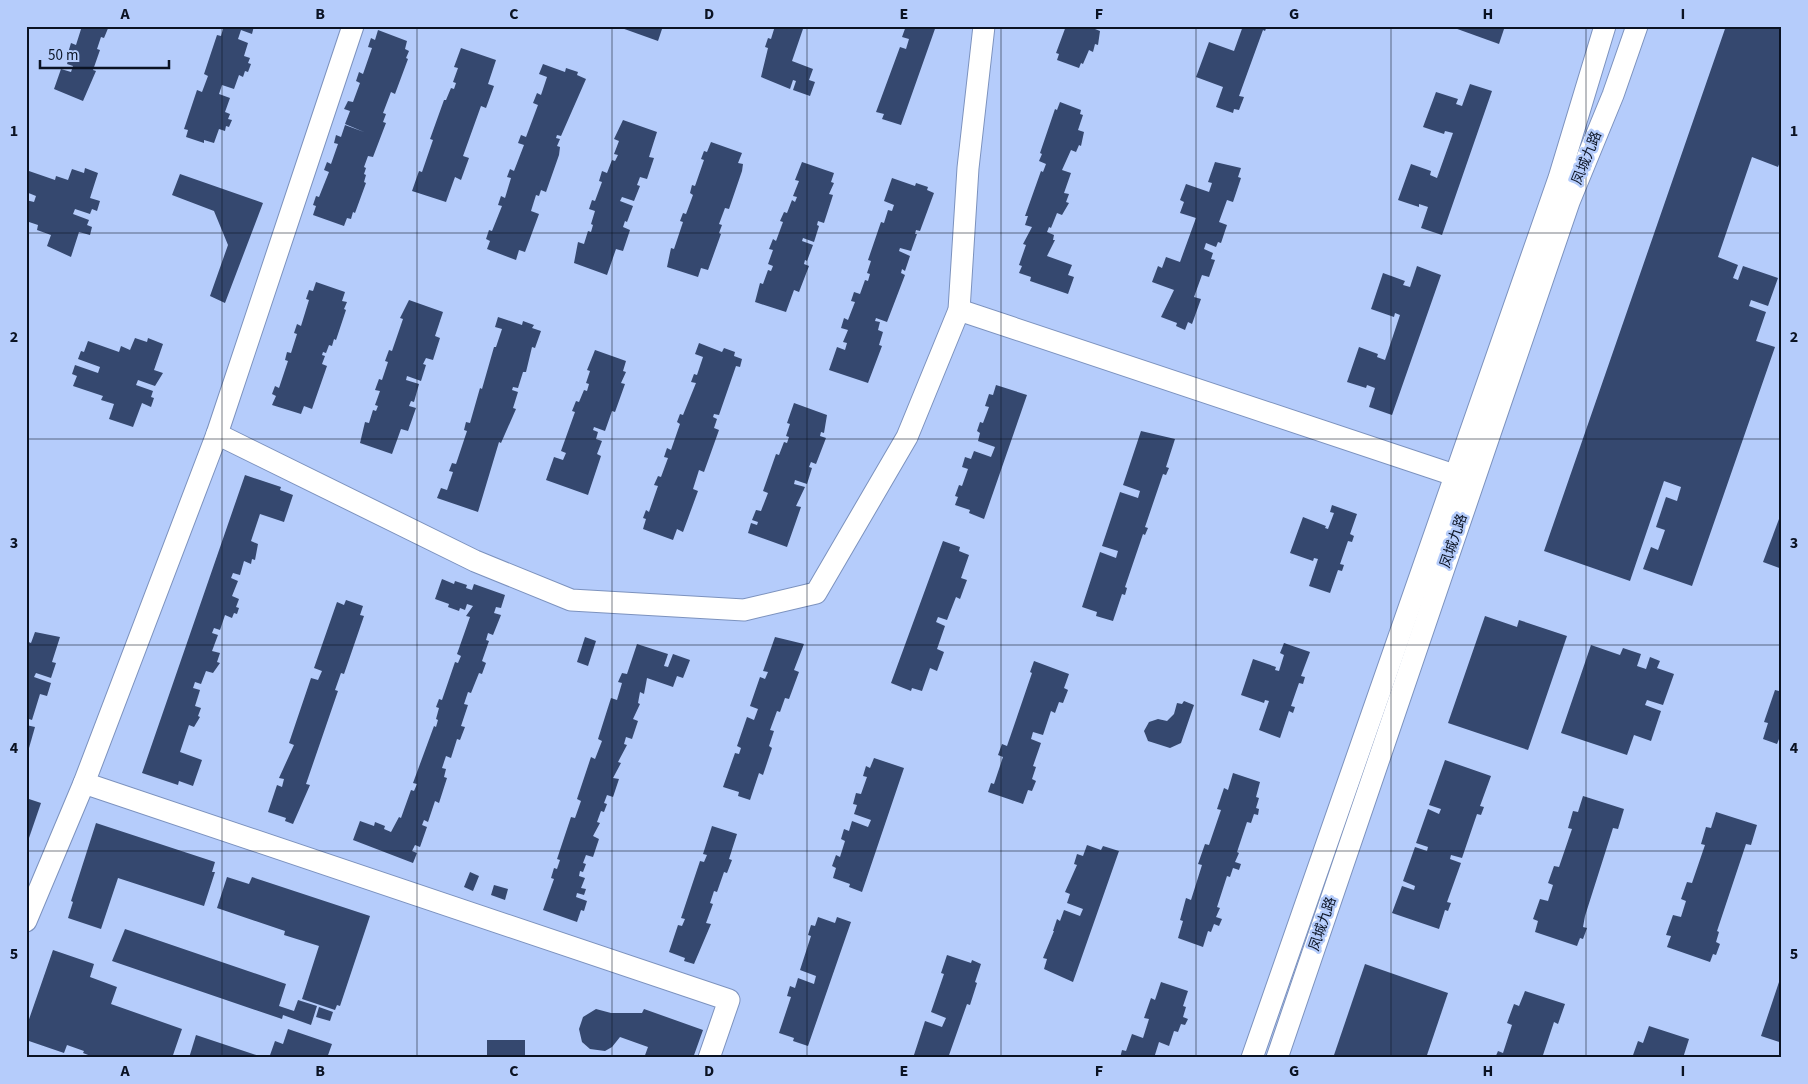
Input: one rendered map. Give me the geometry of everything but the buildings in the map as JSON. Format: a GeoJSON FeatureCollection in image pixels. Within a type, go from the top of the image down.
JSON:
{"type":"FeatureCollection","features":[{"type":"Feature","properties":{"kind":"street"},"geometry":{"type":"LineString","coordinates":[[26,921],[84,783],[217,434],[354,26]]}},
{"type":"Feature","properties":{"kind":"street"},"geometry":{"type":"LineString","coordinates":[[217,434],[475,561],[571,600],[744,610],[816,593],[907,437],[958,310],[968,168],[984,26]]}},
{"type":"Feature","properties":{"kind":"street","name":"凤城九路"},"geometry":{"type":"LineString","coordinates":[[1252,1058],[1559,178],[1605,26]]}},
{"type":"Feature","properties":{"kind":"street","name":"凤城九路"},"geometry":{"type":"LineString","coordinates":[[1277,1058],[1569,202],[1613,95],[1637,26]]}},
{"type":"Feature","properties":{"kind":"street"},"geometry":{"type":"LineString","coordinates":[[958,310],[1454,475]]}},
{"type":"Feature","properties":{"kind":"street"},"geometry":{"type":"LineString","coordinates":[[84,783],[728,1000],[709,1058]]}}]}
